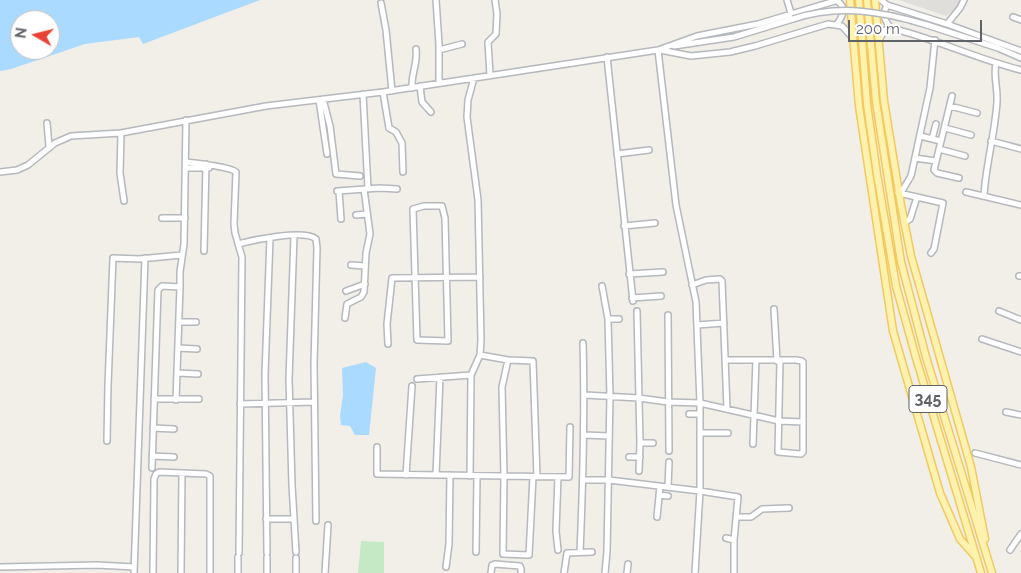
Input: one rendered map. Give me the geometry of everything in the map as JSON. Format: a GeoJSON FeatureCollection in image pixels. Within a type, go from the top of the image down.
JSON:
{"type":"FeatureCollection","features":[{"type":"Feature","properties":{"kind":"main road"},"geometry":{"type":"LineString","coordinates":[[850,0],[859,106],[871,193],[890,315],[899,355],[934,474],[960,539],[977,558]]}},
{"type":"Feature","properties":{"kind":"main road","name":"345"},"geometry":{"type":"LineString","coordinates":[[859,0],[867,104],[896,286],[981,573]]}},
{"type":"Feature","properties":{"kind":"main road","name":"345"},"geometry":{"type":"LineString","coordinates":[[867,0],[876,102],[901,262],[926,357],[981,529],[986,556],[992,573]]}},
{"type":"Feature","properties":{"kind":"main road"},"geometry":{"type":"LineString","coordinates":[[876,0],[884,101],[898,193],[913,262],[971,467],[981,529]]}},
{"type":"Feature","properties":{"kind":"main road"},"geometry":{"type":"LineString","coordinates":[[887,180],[892,156]]}},
{"type":"Feature","properties":{"kind":"main road"},"geometry":{"type":"LineString","coordinates":[[871,193],[882,204]]}},
{"type":"Feature","properties":{"kind":"street"},"geometry":{"type":"LineString","coordinates":[[436,0],[439,84]]}},
{"type":"Feature","properties":{"kind":"street"},"geometry":{"type":"LineString","coordinates":[[490,75],[488,42],[496,34],[497,14],[495,0]]}},
{"type":"Feature","properties":{"kind":"street"},"geometry":{"type":"LineString","coordinates":[[787,0],[792,16]]}},
{"type":"Feature","properties":{"kind":"street"},"geometry":{"type":"LineString","coordinates":[[0,172],[17,170],[28,165],[49,146],[71,136],[121,133],[186,120],[292,103],[439,84],[734,37],[776,25],[792,16],[837,0],[843,6],[844,12],[837,24]]}},
{"type":"Feature","properties":{"kind":"street"},"geometry":{"type":"LineString","coordinates":[[881,0],[887,5],[947,24],[1021,51]]}},
{"type":"Feature","properties":{"kind":"street"},"geometry":{"type":"LineString","coordinates":[[947,24],[964,0]]}},
{"type":"Feature","properties":{"kind":"street"},"geometry":{"type":"LineString","coordinates":[[381,4],[386,30],[392,91]]}},
{"type":"Feature","properties":{"kind":"street"},"geometry":{"type":"LineString","coordinates":[[887,5],[883,12],[883,17],[891,28]]}},
{"type":"Feature","properties":{"kind":"street"},"geometry":{"type":"LineString","coordinates":[[671,46],[697,36],[758,24],[772,19],[853,10],[897,16],[998,48],[1021,58]]}},
{"type":"Feature","properties":{"kind":"street"},"geometry":{"type":"LineString","coordinates":[[1013,17],[1021,20]]}},
{"type":"Feature","properties":{"kind":"street"},"geometry":{"type":"LineString","coordinates":[[658,50],[691,56],[740,50],[822,24],[837,24],[852,36]]}},
{"type":"Feature","properties":{"kind":"street"},"geometry":{"type":"LineString","coordinates":[[879,40],[885,30],[891,28],[935,40],[1021,70]]}},
{"type":"Feature","properties":{"kind":"street"},"geometry":{"type":"LineString","coordinates":[[898,193],[911,176],[930,88],[935,40]]}},
{"type":"Feature","properties":{"kind":"street"},"geometry":{"type":"LineString","coordinates":[[439,50],[462,44]]}},
{"type":"Feature","properties":{"kind":"street"},"geometry":{"type":"LineString","coordinates":[[412,88],[413,71],[417,60],[416,49]]}},
{"type":"Feature","properties":{"kind":"street"},"geometry":{"type":"LineString","coordinates":[[658,50],[676,205],[696,302],[700,403],[700,491],[695,573]]}},
{"type":"Feature","properties":{"kind":"street"},"geometry":{"type":"LineString","coordinates":[[607,57],[632,300],[660,296]]}},
{"type":"Feature","properties":{"kind":"street"},"geometry":{"type":"LineString","coordinates":[[984,195],[997,100],[994,72],[996,62]]}},
{"type":"Feature","properties":{"kind":"street"},"geometry":{"type":"LineString","coordinates":[[470,476],[470,375],[480,355],[481,340],[478,200],[466,117],[474,78]]}},
{"type":"Feature","properties":{"kind":"street"},"geometry":{"type":"LineString","coordinates":[[420,86],[422,102],[432,112]]}},
{"type":"Feature","properties":{"kind":"street"},"geometry":{"type":"LineString","coordinates":[[383,92],[389,128],[396,132],[402,143],[402,172]]}},
{"type":"Feature","properties":{"kind":"street"},"geometry":{"type":"LineString","coordinates":[[345,318],[347,304],[363,295],[370,234],[366,189],[363,94]]}},
{"type":"Feature","properties":{"kind":"street"},"geometry":{"type":"LineString","coordinates":[[952,96],[934,170],[938,173],[959,178]]}},
{"type":"Feature","properties":{"kind":"street"},"geometry":{"type":"LineString","coordinates":[[321,100],[327,154]]}},
{"type":"Feature","properties":{"kind":"street"},"geometry":{"type":"LineString","coordinates":[[321,100],[330,126],[336,174],[360,176]]}},
{"type":"Feature","properties":{"kind":"street"},"geometry":{"type":"LineString","coordinates":[[950,106],[977,113]]}},
{"type":"Feature","properties":{"kind":"street"},"geometry":{"type":"LineString","coordinates":[[176,400],[180,322],[179,255],[184,244],[185,218],[186,120]]}},
{"type":"Feature","properties":{"kind":"street"},"geometry":{"type":"LineString","coordinates":[[47,123],[49,146]]}},
{"type":"Feature","properties":{"kind":"street"},"geometry":{"type":"LineString","coordinates":[[932,139],[936,124]]}},
{"type":"Feature","properties":{"kind":"street"},"geometry":{"type":"LineString","coordinates":[[944,128],[971,135]]}},
{"type":"Feature","properties":{"kind":"street"},"geometry":{"type":"LineString","coordinates":[[121,133],[120,173],[124,201]]}},
{"type":"Feature","properties":{"kind":"street"},"geometry":{"type":"LineString","coordinates":[[920,136],[941,141]]}},
{"type":"Feature","properties":{"kind":"street"},"geometry":{"type":"LineString","coordinates":[[992,141],[1021,149]]}},
{"type":"Feature","properties":{"kind":"street"},"geometry":{"type":"LineString","coordinates":[[939,149],[965,156]]}},
{"type":"Feature","properties":{"kind":"street"},"geometry":{"type":"LineString","coordinates":[[616,154],[649,150]]}},
{"type":"Feature","properties":{"kind":"street"},"geometry":{"type":"LineString","coordinates":[[915,158],[936,161]]}},
{"type":"Feature","properties":{"kind":"street"},"geometry":{"type":"LineString","coordinates":[[186,165],[231,169],[236,172],[234,224],[242,257],[238,573]]}},
{"type":"Feature","properties":{"kind":"street"},"geometry":{"type":"LineString","coordinates":[[204,251],[206,166]]}},
{"type":"Feature","properties":{"kind":"street"},"geometry":{"type":"LineString","coordinates":[[341,219],[338,191],[380,188],[398,190]]}},
{"type":"Feature","properties":{"kind":"street"},"geometry":{"type":"LineString","coordinates":[[966,192],[1021,205]]}},
{"type":"Feature","properties":{"kind":"street"},"geometry":{"type":"LineString","coordinates":[[898,193],[943,203],[934,249],[931,254]]}},
{"type":"Feature","properties":{"kind":"street"},"geometry":{"type":"LineString","coordinates":[[904,223],[910,220],[917,197]]}},
{"type":"Feature","properties":{"kind":"street"},"geometry":{"type":"LineString","coordinates":[[424,206],[442,206],[445,218],[448,341],[417,340],[416,278],[413,209],[424,206]]}},
{"type":"Feature","properties":{"kind":"street"},"geometry":{"type":"LineString","coordinates":[[356,215],[368,214]]}},
{"type":"Feature","properties":{"kind":"street"},"geometry":{"type":"LineString","coordinates":[[162,218],[185,218]]}},
{"type":"Feature","properties":{"kind":"street"},"geometry":{"type":"LineString","coordinates":[[624,226],[655,223]]}},
{"type":"Feature","properties":{"kind":"street"},"geometry":{"type":"LineString","coordinates":[[238,244],[294,236],[310,236],[316,239],[314,402],[316,521]]}},
{"type":"Feature","properties":{"kind":"street"},"geometry":{"type":"LineString","coordinates":[[294,236],[290,403],[296,573]]}},
{"type":"Feature","properties":{"kind":"street"},"geometry":{"type":"LineString","coordinates":[[267,573],[266,404],[270,238]]}},
{"type":"Feature","properties":{"kind":"street"},"geometry":{"type":"LineString","coordinates":[[108,441],[108,384],[113,258],[179,255]]}},
{"type":"Feature","properties":{"kind":"street"},"geometry":{"type":"LineString","coordinates":[[0,567],[97,565],[134,570],[145,258]]}},
{"type":"Feature","properties":{"kind":"street"},"geometry":{"type":"LineString","coordinates":[[351,265],[365,266]]}},
{"type":"Feature","properties":{"kind":"street"},"geometry":{"type":"LineString","coordinates":[[630,274],[663,272]]}},
{"type":"Feature","properties":{"kind":"street"},"geometry":{"type":"LineString","coordinates":[[388,344],[387,324],[392,278],[480,278]]}},
{"type":"Feature","properties":{"kind":"street"},"geometry":{"type":"LineString","coordinates":[[692,284],[706,280],[722,280],[727,409]]}},
{"type":"Feature","properties":{"kind":"street"},"geometry":{"type":"LineString","coordinates":[[346,291],[365,284]]}},
{"type":"Feature","properties":{"kind":"street"},"geometry":{"type":"LineString","coordinates":[[152,468],[159,288],[162,286],[180,287]]}},
{"type":"Feature","properties":{"kind":"street"},"geometry":{"type":"LineString","coordinates":[[602,286],[608,319],[610,396],[608,551],[605,573]]}},
{"type":"Feature","properties":{"kind":"street"},"geometry":{"type":"LineString","coordinates":[[725,360],[756,360],[778,361],[802,361],[803,362],[803,452],[801,454],[778,452],[778,361],[774,309]]}},
{"type":"Feature","properties":{"kind":"street"},"geometry":{"type":"LineString","coordinates":[[999,311],[1021,320]]}},
{"type":"Feature","properties":{"kind":"street"},"geometry":{"type":"LineString","coordinates":[[637,312],[640,398],[639,471]]}},
{"type":"Feature","properties":{"kind":"street"},"geometry":{"type":"LineString","coordinates":[[668,315],[669,452]]}},
{"type":"Feature","properties":{"kind":"street"},"geometry":{"type":"LineString","coordinates":[[608,319],[619,319]]}},
{"type":"Feature","properties":{"kind":"street"},"geometry":{"type":"LineString","coordinates":[[180,322],[196,322]]}},
{"type":"Feature","properties":{"kind":"street"},"geometry":{"type":"LineString","coordinates":[[697,325],[724,323]]}},
{"type":"Feature","properties":{"kind":"street"},"geometry":{"type":"LineString","coordinates":[[982,339],[1021,352]]}},
{"type":"Feature","properties":{"kind":"street"},"geometry":{"type":"LineString","coordinates":[[580,552],[585,395],[582,343]]}},
{"type":"Feature","properties":{"kind":"street"},"geometry":{"type":"LineString","coordinates":[[178,348],[197,349]]}},
{"type":"Feature","properties":{"kind":"street"},"geometry":{"type":"LineString","coordinates":[[480,355],[508,360],[533,361],[535,477],[529,555],[503,554],[502,387],[508,360]]}},
{"type":"Feature","properties":{"kind":"street"},"geometry":{"type":"LineString","coordinates":[[753,444],[756,360]]}},
{"type":"Feature","properties":{"kind":"street"},"geometry":{"type":"LineString","coordinates":[[177,373],[198,374]]}},
{"type":"Feature","properties":{"kind":"street"},"geometry":{"type":"LineString","coordinates":[[417,379],[470,375]]}},
{"type":"Feature","properties":{"kind":"street"},"geometry":{"type":"LineString","coordinates":[[436,475],[440,377]]}},
{"type":"Feature","properties":{"kind":"street"},"geometry":{"type":"LineString","coordinates":[[406,474],[412,386]]}},
{"type":"Feature","properties":{"kind":"street"},"geometry":{"type":"LineString","coordinates":[[585,395],[700,403],[779,421],[802,422]]}},
{"type":"Feature","properties":{"kind":"street"},"geometry":{"type":"LineString","coordinates":[[154,400],[200,399]]}},
{"type":"Feature","properties":{"kind":"street"},"geometry":{"type":"LineString","coordinates":[[240,404],[314,402]]}},
{"type":"Feature","properties":{"kind":"street"},"geometry":{"type":"LineString","coordinates":[[1006,412],[1021,415]]}},
{"type":"Feature","properties":{"kind":"street"},"geometry":{"type":"LineString","coordinates":[[690,414],[700,414]]}},
{"type":"Feature","properties":{"kind":"street"},"geometry":{"type":"LineString","coordinates":[[376,447],[377,474],[568,477],[570,427]]}},
{"type":"Feature","properties":{"kind":"street"},"geometry":{"type":"LineString","coordinates":[[153,428],[174,429]]}},
{"type":"Feature","properties":{"kind":"street"},"geometry":{"type":"LineString","coordinates":[[700,433],[728,433]]}},
{"type":"Feature","properties":{"kind":"street"},"geometry":{"type":"LineString","coordinates":[[584,435],[608,436]]}},
{"type":"Feature","properties":{"kind":"street"},"geometry":{"type":"LineString","coordinates":[[640,443],[653,443]]}},
{"type":"Feature","properties":{"kind":"street"},"geometry":{"type":"LineString","coordinates":[[975,453],[1021,464]]}},
{"type":"Feature","properties":{"kind":"street"},"geometry":{"type":"LineString","coordinates":[[152,456],[174,457]]}},
{"type":"Feature","properties":{"kind":"street"},"geometry":{"type":"LineString","coordinates":[[629,457],[640,458]]}},
{"type":"Feature","properties":{"kind":"street"},"geometry":{"type":"LineString","coordinates":[[668,487],[669,462]]}},
{"type":"Feature","properties":{"kind":"street"},"geometry":{"type":"LineString","coordinates":[[153,573],[155,476],[159,472],[206,474],[210,478],[210,573]]}},
{"type":"Feature","properties":{"kind":"street"},"geometry":{"type":"LineString","coordinates":[[181,573],[182,473]]}},
{"type":"Feature","properties":{"kind":"street"},"geometry":{"type":"LineString","coordinates":[[446,567],[449,544],[450,475]]}},
{"type":"Feature","properties":{"kind":"street"},"geometry":{"type":"LineString","coordinates":[[476,552],[477,476]]}},
{"type":"Feature","properties":{"kind":"street"},"geometry":{"type":"LineString","coordinates":[[558,477],[556,530],[558,550]]}},
{"type":"Feature","properties":{"kind":"street"},"geometry":{"type":"LineString","coordinates":[[583,480],[609,480],[738,497],[734,540],[734,573]]}},
{"type":"Feature","properties":{"kind":"street"},"geometry":{"type":"LineString","coordinates":[[657,517],[660,486]]}},
{"type":"Feature","properties":{"kind":"street"},"geometry":{"type":"LineString","coordinates":[[659,495],[668,496]]}},
{"type":"Feature","properties":{"kind":"street"},"geometry":{"type":"LineString","coordinates":[[737,517],[751,517],[762,510],[789,508]]}},
{"type":"Feature","properties":{"kind":"street"},"geometry":{"type":"LineString","coordinates":[[266,519],[294,519]]}},
{"type":"Feature","properties":{"kind":"street"},"geometry":{"type":"LineString","coordinates":[[325,573],[328,525]]}},
{"type":"Feature","properties":{"kind":"street"},"geometry":{"type":"LineString","coordinates":[[1010,550],[1021,534]]}},
{"type":"Feature","properties":{"kind":"street"},"geometry":{"type":"LineString","coordinates":[[726,538],[734,540]]}},
{"type":"Feature","properties":{"kind":"street"},"geometry":{"type":"LineString","coordinates":[[564,573],[567,553],[592,552]]}},
{"type":"Feature","properties":{"kind":"street"},"geometry":{"type":"LineString","coordinates":[[491,573],[492,565],[495,564],[520,566],[522,568],[521,573]]}},
{"type":"Feature","properties":{"kind":"street"},"geometry":{"type":"LineString","coordinates":[[627,573],[628,564]]}},
{"type":"Feature","properties":{"kind":"shaded area"},"geometry":{"type":"Polygon","coordinates":[[[899,0],[961,0],[959,7],[946,16],[899,0]]]}},
{"type":"Feature","properties":{"kind":"green space"},"geometry":{"type":"Polygon","coordinates":[[[361,541],[384,542],[384,573],[358,573],[361,541]]]}},
{"type":"Feature","properties":{"kind":"water"},"geometry":{"type":"Polygon","coordinates":[[[0,0],[260,0],[143,44],[139,37],[85,44],[60,52],[60,10],[10,10],[10,60],[38,60],[0,71],[0,0]]]}},
{"type":"Feature","properties":{"kind":"water"},"geometry":{"type":"Polygon","coordinates":[[[366,362],[376,368],[369,435],[355,435],[350,426],[341,425],[342,368],[366,362]]]}}]}
